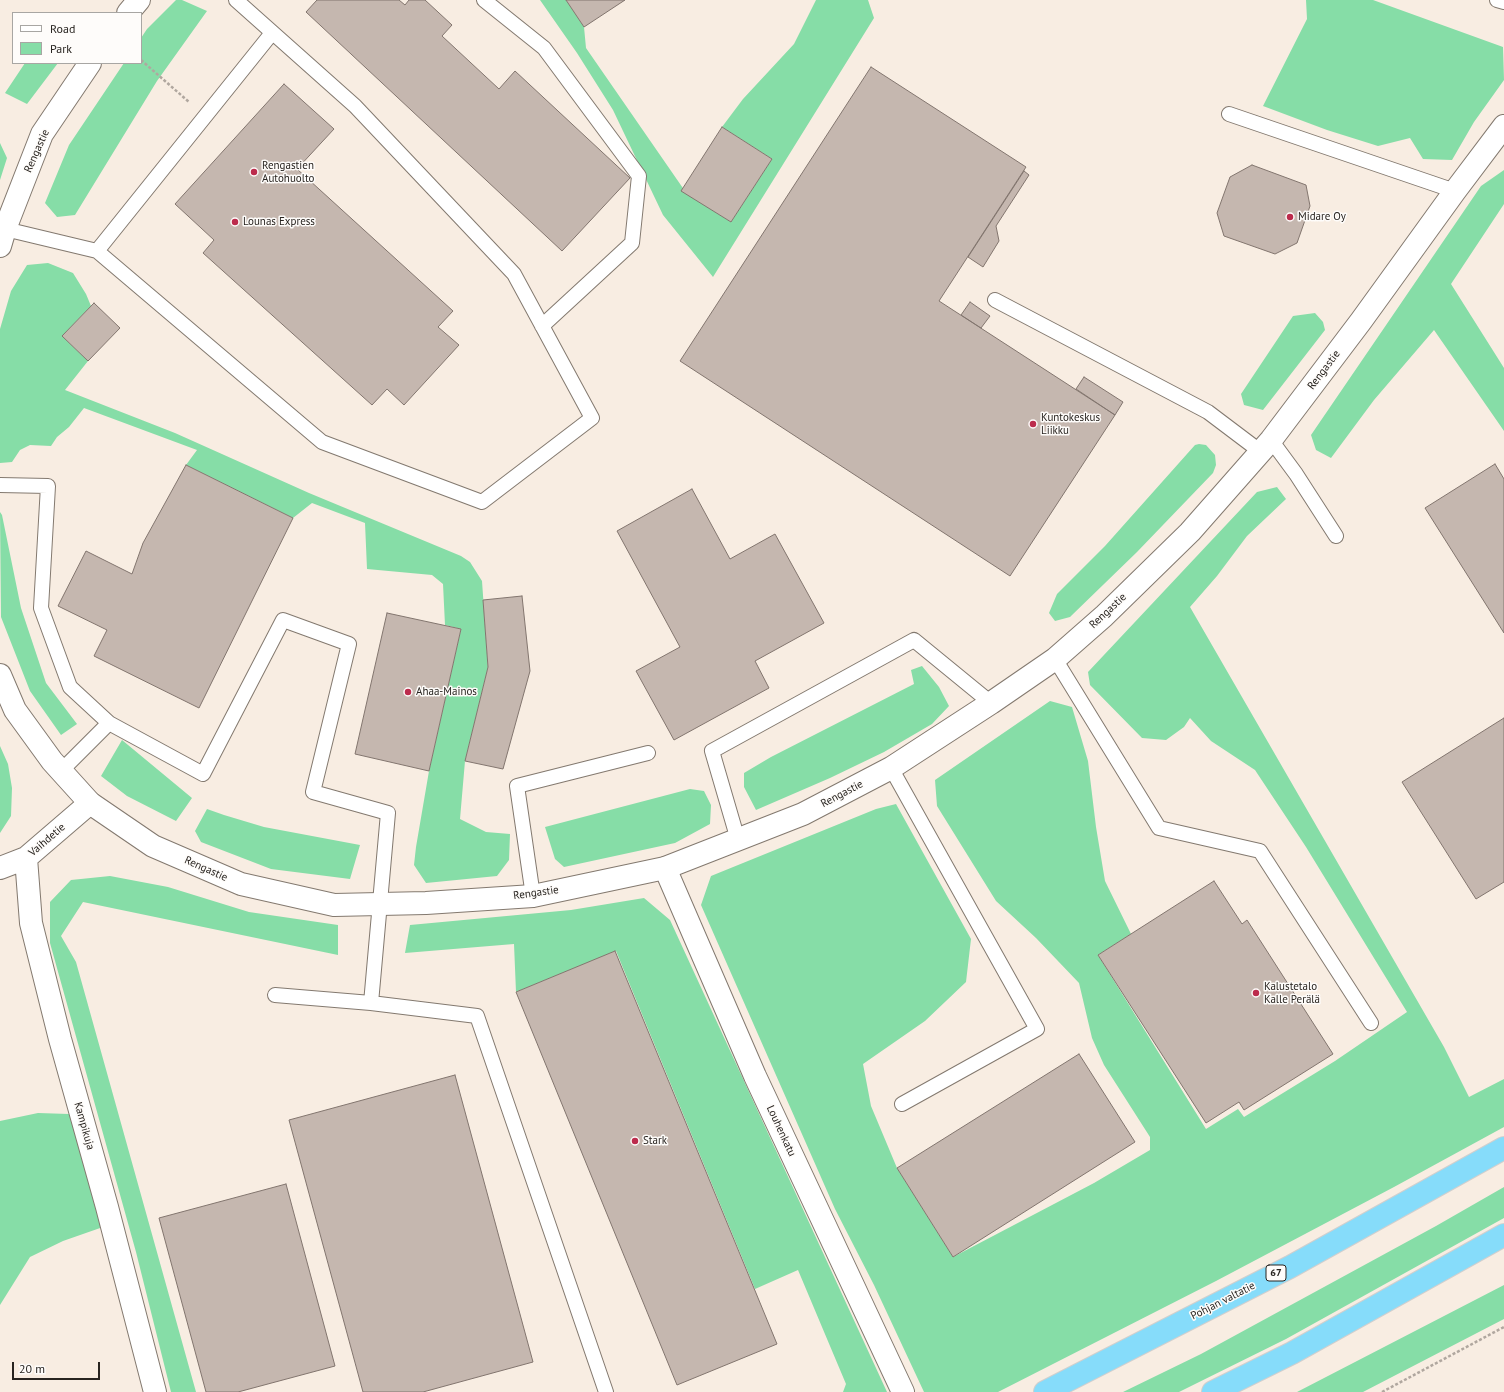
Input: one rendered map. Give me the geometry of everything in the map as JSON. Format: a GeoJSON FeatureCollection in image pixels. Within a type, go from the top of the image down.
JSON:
{"type":"FeatureCollection","features":[{"type":"Feature","properties":{"kind":"highway","name":"Pohjan valtatie"},"geometry":{"type":"LineString","coordinates":[[1046,1392],[1290,1266],[1504,1148]]}},
{"type":"Feature","properties":{"kind":"highway"},"geometry":{"type":"LineString","coordinates":[[1213,1392],[1292,1353],[1504,1235]]}},
{"type":"Feature","properties":{"kind":"street"},"geometry":{"type":"LineString","coordinates":[[129,12],[139,0]]}},
{"type":"Feature","properties":{"kind":"street","name":"Rengastie"},"geometry":{"type":"LineString","coordinates":[[3,238],[42,134],[89,64]]}},
{"type":"Feature","properties":{"kind":"street","name":"Rengastie"},"geometry":{"type":"LineString","coordinates":[[0,675],[15,710],[52,761],[90,803],[153,846],[241,884],[334,905],[426,903],[533,896],[665,868],[803,814],[891,768],[992,703],[1055,660],[1104,616],[1190,532],[1266,446],[1361,321],[1455,191],[1502,131]]}},
{"type":"Feature","properties":{"kind":"street","name":"Vaihdetie"},"geometry":{"type":"LineString","coordinates":[[0,868],[26,858],[90,803]]}},
{"type":"Feature","properties":{"kind":"street","name":"Kampikuja"},"geometry":{"type":"LineString","coordinates":[[26,858],[31,923],[60,1039],[107,1207],[155,1392]]}},
{"type":"Feature","properties":{"kind":"street","name":"Louhenkatu"},"geometry":{"type":"LineString","coordinates":[[665,868],[755,1076],[903,1392]]}},
{"type":"Feature","properties":{"kind":"lane"},"geometry":{"type":"LineString","coordinates":[[484,0],[544,48],[639,176],[632,243],[542,326]]}},
{"type":"Feature","properties":{"kind":"lane"},"geometry":{"type":"LineString","coordinates":[[1497,0],[1504,2]]}},
{"type":"Feature","properties":{"kind":"lane"},"geometry":{"type":"LineString","coordinates":[[3,238],[96,251],[322,442],[482,502],[592,418],[514,274],[355,106],[272,32],[242,2]]}},
{"type":"Feature","properties":{"kind":"lane"},"geometry":{"type":"LineString","coordinates":[[96,251],[272,32]]}},
{"type":"Feature","properties":{"kind":"lane"},"geometry":{"type":"LineString","coordinates":[[1229,114],[1455,191]]}},
{"type":"Feature","properties":{"kind":"lane"},"geometry":{"type":"LineString","coordinates":[[995,300],[1208,412],[1266,446],[1296,474],[1336,536]]}},
{"type":"Feature","properties":{"kind":"lane"},"geometry":{"type":"LineString","coordinates":[[0,485],[48,486],[40,608],[70,687],[109,723],[203,774],[283,620],[350,644],[313,792],[388,813],[371,1003]]}},
{"type":"Feature","properties":{"kind":"lane"},"geometry":{"type":"LineString","coordinates":[[738,840],[712,751],[914,640],[992,703]]}},
{"type":"Feature","properties":{"kind":"lane"},"geometry":{"type":"LineString","coordinates":[[1055,660],[1159,828],[1260,851],[1370,1023]]}},
{"type":"Feature","properties":{"kind":"lane"},"geometry":{"type":"LineString","coordinates":[[61,771],[109,723]]}},
{"type":"Feature","properties":{"kind":"lane"},"geometry":{"type":"LineString","coordinates":[[533,896],[517,786],[648,753]]}},
{"type":"Feature","properties":{"kind":"lane"},"geometry":{"type":"LineString","coordinates":[[891,768],[1037,1029],[902,1104]]}},
{"type":"Feature","properties":{"kind":"lane"},"geometry":{"type":"LineString","coordinates":[[275,995],[371,1003],[477,1016],[606,1392]]}},
{"type":"Feature","properties":{"kind":"path"},"geometry":{"type":"LineString","coordinates":[[142,61],[205,116]]}},
{"type":"Feature","properties":{"kind":"path"},"geometry":{"type":"LineString","coordinates":[[1382,1392],[1504,1327]]}},
{"type":"Feature","properties":{"kind":"green space"},"geometry":{"type":"Polygon","coordinates":[[[176,0],[182,0],[207,11],[157,81],[75,215],[57,217],[45,203],[69,145],[123,64],[142,64],[142,36],[147,29],[176,0]]]}},
{"type":"Feature","properties":{"kind":"green space"},"geometry":{"type":"Polygon","coordinates":[[[540,0],[566,0],[584,27],[586,48],[687,194],[731,222],[772,159],[722,127],[743,99],[794,44],[816,0],[868,0],[874,18],[713,277],[663,215],[613,110],[577,53],[540,0]]]}},
{"type":"Feature","properties":{"kind":"green space"},"geometry":{"type":"Polygon","coordinates":[[[1306,0],[1373,0],[1503,47],[1504,80],[1474,122],[1452,160],[1423,159],[1410,138],[1378,146],[1327,130],[1263,106],[1307,19],[1306,0]]]}},
{"type":"Feature","properties":{"kind":"green space"},"geometry":{"type":"Polygon","coordinates":[[[24,64],[57,64],[27,104],[5,93],[24,64]]]}},
{"type":"Feature","properties":{"kind":"green space"},"geometry":{"type":"Polygon","coordinates":[[[0,143],[7,158],[0,180],[0,143]]]}},
{"type":"Feature","properties":{"kind":"green space"},"geometry":{"type":"Polygon","coordinates":[[[1504,170],[1504,204],[1451,284],[1504,368],[1504,431],[1434,330],[1374,400],[1331,458],[1316,450],[1311,435],[1481,186],[1504,170]]]}},
{"type":"Feature","properties":{"kind":"green space"},"geometry":{"type":"Polygon","coordinates":[[[48,263],[73,273],[86,294],[91,306],[62,336],[88,361],[65,390],[175,433],[309,493],[461,556],[470,562],[482,581],[488,667],[465,761],[460,819],[486,832],[510,834],[509,860],[497,876],[426,883],[414,865],[429,771],[461,629],[445,625],[443,584],[432,575],[367,569],[365,523],[312,503],[293,518],[186,465],[197,450],[84,408],[69,427],[57,437],[51,446],[30,445],[20,450],[12,462],[0,463],[0,329],[11,291],[27,265],[48,263]]]}},
{"type":"Feature","properties":{"kind":"green space"},"geometry":{"type":"Polygon","coordinates":[[[1315,313],[1323,322],[1325,330],[1263,410],[1244,405],[1241,394],[1293,316],[1315,313]]]}},
{"type":"Feature","properties":{"kind":"green space"},"geometry":{"type":"Polygon","coordinates":[[[1195,445],[1206,445],[1215,455],[1216,465],[1213,473],[1137,552],[1070,617],[1055,621],[1049,613],[1057,594],[1105,546],[1195,445]]]}},
{"type":"Feature","properties":{"kind":"green space"},"geometry":{"type":"Polygon","coordinates":[[[1277,487],[1286,499],[1247,536],[1217,576],[1190,607],[1444,1047],[1469,1097],[1504,1079],[1504,1127],[1216,1281],[998,1392],[924,1392],[874,1285],[835,1209],[701,905],[711,876],[876,809],[896,804],[971,939],[966,982],[925,1021],[863,1064],[871,1106],[897,1168],[953,1257],[1094,1183],[1150,1150],[1150,1137],[1104,1065],[1092,1038],[1079,983],[1036,938],[996,901],[937,806],[935,780],[1050,701],[1072,707],[1088,761],[1096,827],[1105,881],[1131,934],[1098,955],[1206,1129],[1238,1109],[1244,1117],[1335,1061],[1407,1012],[1306,847],[1255,770],[1211,741],[1190,718],[1184,727],[1166,740],[1142,738],[1090,685],[1088,672],[1257,492],[1277,487]]]}},
{"type":"Feature","properties":{"kind":"green space"},"geometry":{"type":"Polygon","coordinates":[[[0,512],[2,515],[21,608],[46,683],[77,724],[61,735],[30,691],[1,617],[0,512]]]}},
{"type":"Feature","properties":{"kind":"green space"},"geometry":{"type":"Polygon","coordinates":[[[922,666],[939,687],[949,706],[932,724],[884,752],[830,778],[756,810],[744,787],[744,773],[771,757],[914,684],[911,670],[922,666]]]}},
{"type":"Feature","properties":{"kind":"green space"},"geometry":{"type":"Polygon","coordinates":[[[122,740],[192,798],[176,821],[127,796],[101,776],[122,740]]]}},
{"type":"Feature","properties":{"kind":"green space"},"geometry":{"type":"Polygon","coordinates":[[[0,746],[8,764],[12,788],[11,816],[0,833],[0,746]]]}},
{"type":"Feature","properties":{"kind":"green space"},"geometry":{"type":"Polygon","coordinates":[[[690,789],[704,791],[711,805],[710,824],[675,843],[564,867],[555,859],[545,827],[690,789]]]}},
{"type":"Feature","properties":{"kind":"green space"},"geometry":{"type":"Polygon","coordinates":[[[207,809],[264,827],[360,845],[350,879],[271,869],[201,842],[195,831],[207,809]]]}},
{"type":"Feature","properties":{"kind":"green space"},"geometry":{"type":"Polygon","coordinates":[[[110,876],[168,887],[249,912],[338,925],[338,955],[83,902],[61,936],[76,962],[196,1392],[171,1392],[136,1252],[50,943],[50,902],[71,880],[110,876]]]}},
{"type":"Feature","properties":{"kind":"green space"},"geometry":{"type":"Polygon","coordinates":[[[644,898],[670,920],[887,1392],[843,1392],[846,1384],[798,1270],[755,1289],[616,951],[516,992],[514,944],[405,953],[410,925],[571,910],[644,898]]]}},
{"type":"Feature","properties":{"kind":"green space"},"geometry":{"type":"Polygon","coordinates":[[[38,1113],[69,1114],[103,1227],[63,1241],[30,1257],[0,1305],[0,1121],[38,1113]]]}},
{"type":"Feature","properties":{"kind":"green space"},"geometry":{"type":"Polygon","coordinates":[[[1504,1187],[1504,1218],[1286,1339],[1179,1392],[1123,1392],[1201,1354],[1436,1226],[1504,1187]]]}},
{"type":"Feature","properties":{"kind":"green space"},"geometry":{"type":"Polygon","coordinates":[[[1504,1285],[1504,1319],[1363,1392],[1297,1392],[1504,1285]]]}},
{"type":"Feature","properties":{"kind":"building"},"geometry":{"type":"Polygon","coordinates":[[[317,0],[399,0],[405,5],[409,0],[425,0],[452,25],[442,36],[499,89],[515,71],[630,178],[562,251],[306,12],[317,0]]]}},
{"type":"Feature","properties":{"kind":"building"},"geometry":{"type":"Polygon","coordinates":[[[566,0],[625,0],[584,27],[566,0]]]}},
{"type":"Feature","properties":{"kind":"building"},"geometry":{"type":"Polygon","coordinates":[[[871,67],[1026,167],[939,301],[1115,415],[1010,576],[680,361],[871,67]]]}},
{"type":"Feature","properties":{"kind":"building"},"geometry":{"type":"Polygon","coordinates":[[[284,84],[334,129],[297,169],[453,311],[438,327],[459,345],[404,405],[387,389],[372,405],[203,253],[214,240],[175,204],[284,84]]]}},
{"type":"Feature","properties":{"kind":"building"},"geometry":{"type":"Polygon","coordinates":[[[722,127],[772,159],[731,222],[681,191],[722,127]]]}},
{"type":"Feature","properties":{"kind":"building"},"geometry":{"type":"Polygon","coordinates":[[[1252,165],[1306,185],[1310,206],[1297,243],[1275,254],[1224,236],[1217,213],[1230,177],[1252,165]]]}},
{"type":"Feature","properties":{"kind":"building"},"geometry":{"type":"Polygon","coordinates":[[[1024,171],[1029,175],[996,226],[999,241],[983,267],[968,257],[1024,171]]]}},
{"type":"Feature","properties":{"kind":"building"},"geometry":{"type":"Polygon","coordinates":[[[970,302],[990,316],[981,328],[961,315],[970,302]]]}},
{"type":"Feature","properties":{"kind":"building"},"geometry":{"type":"Polygon","coordinates":[[[94,303],[120,328],[88,361],[62,336],[94,303]]]}},
{"type":"Feature","properties":{"kind":"building"},"geometry":{"type":"Polygon","coordinates":[[[1084,377],[1123,402],[1115,415],[1076,389],[1084,377]]]}},
{"type":"Feature","properties":{"kind":"building"},"geometry":{"type":"Polygon","coordinates":[[[1495,464],[1504,479],[1504,633],[1425,508],[1495,464]]]}},
{"type":"Feature","properties":{"kind":"building"},"geometry":{"type":"Polygon","coordinates":[[[186,465],[293,518],[199,708],[94,656],[107,630],[58,606],[86,551],[132,574],[143,543],[186,465]]]}},
{"type":"Feature","properties":{"kind":"building"},"geometry":{"type":"Polygon","coordinates":[[[692,489],[730,559],[775,534],[824,623],[755,661],[769,688],[674,740],[636,671],[680,647],[617,531],[692,489]]]}},
{"type":"Feature","properties":{"kind":"building"},"geometry":{"type":"Polygon","coordinates":[[[522,596],[530,671],[503,769],[465,761],[488,667],[483,600],[522,596]]]}},
{"type":"Feature","properties":{"kind":"building","name":"Ahaa-Mainos"},"geometry":{"type":"Polygon","coordinates":[[[387,613],[461,629],[429,771],[355,754],[387,613]]]}},
{"type":"Feature","properties":{"kind":"building"},"geometry":{"type":"Polygon","coordinates":[[[1504,718],[1504,882],[1476,899],[1402,782],[1504,718]]]}},
{"type":"Feature","properties":{"kind":"building"},"geometry":{"type":"Polygon","coordinates":[[[1214,881],[1242,924],[1247,920],[1333,1054],[1244,1110],[1239,1102],[1206,1123],[1098,955],[1214,881]]]}},
{"type":"Feature","properties":{"kind":"building","name":"Stark"},"geometry":{"type":"Polygon","coordinates":[[[615,951],[777,1344],[677,1385],[516,992],[615,951]]]}},
{"type":"Feature","properties":{"kind":"building"},"geometry":{"type":"Polygon","coordinates":[[[1079,1054],[1135,1142],[953,1257],[897,1168],[1079,1054]]]}},
{"type":"Feature","properties":{"kind":"building"},"geometry":{"type":"Polygon","coordinates":[[[455,1075],[533,1362],[423,1392],[363,1392],[289,1120],[455,1075]]]}},
{"type":"Feature","properties":{"kind":"building"},"geometry":{"type":"Polygon","coordinates":[[[286,1184],[335,1366],[238,1392],[206,1392],[159,1218],[286,1184]]]}},
{"type":"Feature","properties":{"kind":"place","name":"Rengastien Autohuolto"},"geometry":{"type":"Point","coordinates":[254,172]}},
{"type":"Feature","properties":{"kind":"place","name":"Midare Oy"},"geometry":{"type":"Point","coordinates":[1290,217]}},
{"type":"Feature","properties":{"kind":"place","name":"Lounas Express"},"geometry":{"type":"Point","coordinates":[235,222]}},
{"type":"Feature","properties":{"kind":"place","name":"Kuntokeskus Liikku"},"geometry":{"type":"Point","coordinates":[1033,424]}},
{"type":"Feature","properties":{"kind":"place","name":"Ahaa-Mainos"},"geometry":{"type":"Point","coordinates":[408,692]}},
{"type":"Feature","properties":{"kind":"place","name":"Kalustetalo Kalle Perälä"},"geometry":{"type":"Point","coordinates":[1256,993]}},
{"type":"Feature","properties":{"kind":"place","name":"Stark"},"geometry":{"type":"Point","coordinates":[635,1141]}}]}
